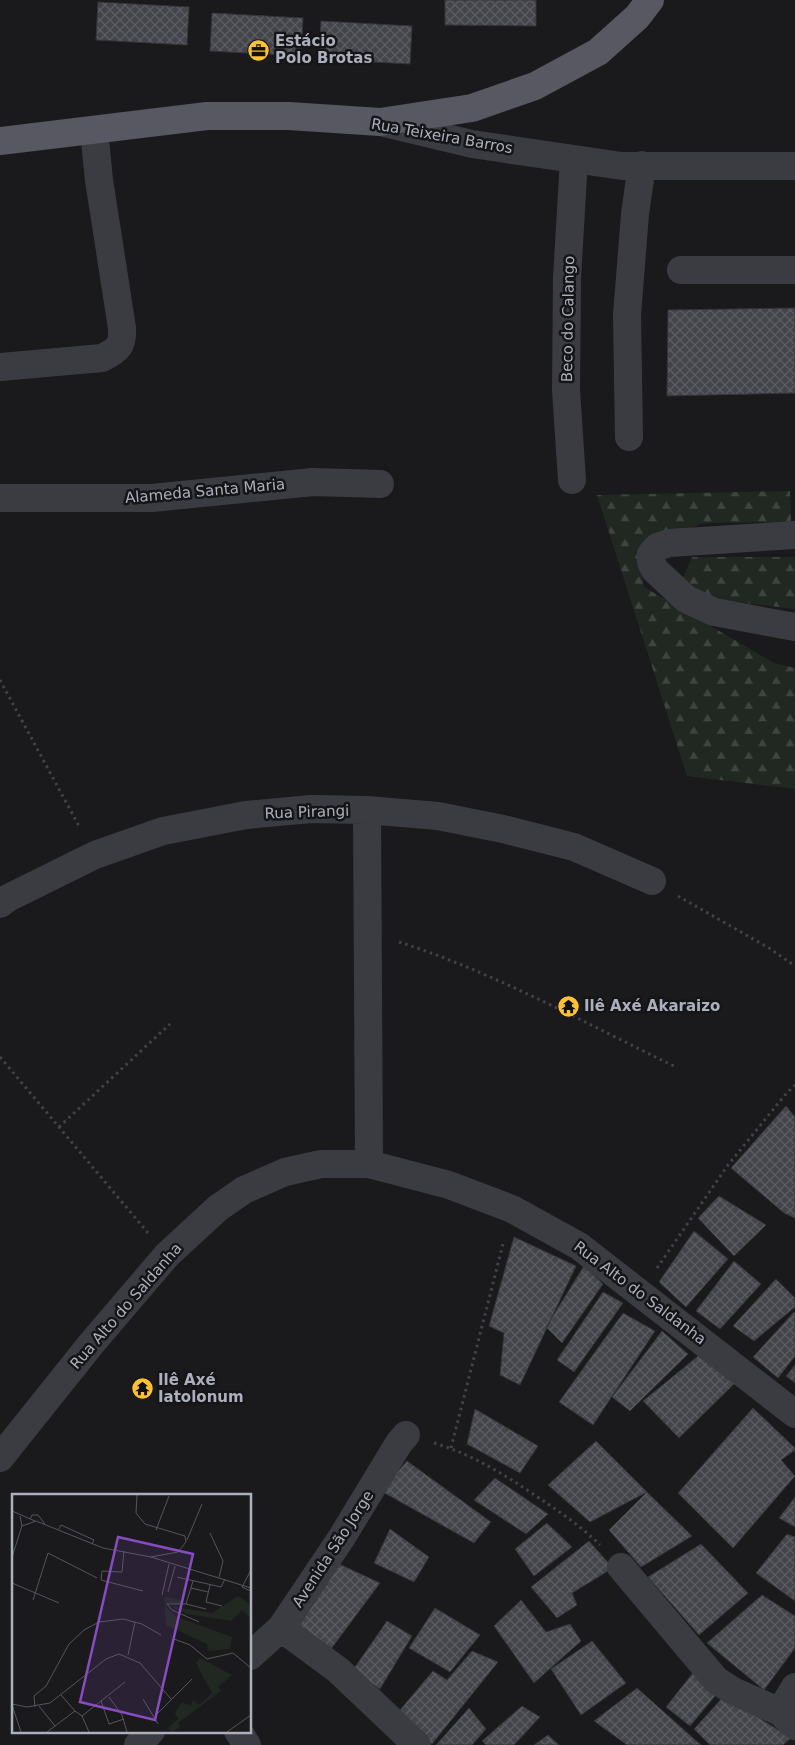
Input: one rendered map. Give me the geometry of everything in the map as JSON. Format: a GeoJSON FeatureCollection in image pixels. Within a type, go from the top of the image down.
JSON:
{"type":"FeatureCollection","features":[{"type":"Feature","properties":{"kind":"main road"},"geometry":{"type":"LineString","coordinates":[[380,122],[472,108],[535,86],[598,52],[637,17],[650,0]]}},
{"type":"Feature","properties":{"kind":"main road","name":"Rua Teixeira Barros"},"geometry":{"type":"LineString","coordinates":[[0,141],[207,116],[289,116],[380,122]]}},
{"type":"Feature","properties":{"kind":"street","name":"Rua Teixeira Barros"},"geometry":{"type":"LineString","coordinates":[[380,122],[472,144],[622,166],[795,166]]}},
{"type":"Feature","properties":{"kind":"street"},"geometry":{"type":"LineString","coordinates":[[0,367],[102,358],[114,351],[122,341],[122,328],[99,180],[94,130]]}},
{"type":"Feature","properties":{"kind":"street","name":"Beco do Calango"},"geometry":{"type":"LineString","coordinates":[[572,480],[566,390],[567,278],[574,158]]}},
{"type":"Feature","properties":{"kind":"street"},"geometry":{"type":"LineString","coordinates":[[628,437],[627,314],[635,214],[642,165]]}},
{"type":"Feature","properties":{"kind":"street"},"geometry":{"type":"LineString","coordinates":[[681,270],[795,270]]}},
{"type":"Feature","properties":{"kind":"street","name":"Alameda Santa Maria"},"geometry":{"type":"LineString","coordinates":[[0,498],[152,498],[313,482],[380,484]]}},
{"type":"Feature","properties":{"kind":"street"},"geometry":{"type":"LineString","coordinates":[[795,535],[669,542],[657,547],[651,554],[654,570],[686,599],[714,612],[795,627]]}},
{"type":"Feature","properties":{"kind":"street","name":"Rua Pirangi"},"geometry":{"type":"LineString","coordinates":[[0,904],[8,898],[95,855],[163,831],[246,815],[311,809],[367,810],[369,1164]]}},
{"type":"Feature","properties":{"kind":"street"},"geometry":{"type":"LineString","coordinates":[[367,810],[438,816],[503,829],[574,847],[652,881]]}},
{"type":"Feature","properties":{"kind":"street","name":"Rua Alto do Saldanha"},"geometry":{"type":"LineString","coordinates":[[0,1458],[91,1344],[167,1254],[218,1208],[244,1190],[285,1172],[321,1164],[369,1164],[449,1186],[512,1209],[579,1246],[795,1414]]}},
{"type":"Feature","properties":{"kind":"street","name":"Avenida São Jorge"},"geometry":{"type":"LineString","coordinates":[[251,1655],[281,1628],[342,1537],[399,1443],[406,1435]]}},
{"type":"Feature","properties":{"kind":"street"},"geometry":{"type":"LineString","coordinates":[[621,1567],[716,1680],[733,1691],[788,1719],[795,1687]]}},
{"type":"Feature","properties":{"kind":"street"},"geometry":{"type":"LineString","coordinates":[[281,1628],[338,1670],[418,1745]]}},
{"type":"Feature","properties":{"kind":"street"},"geometry":{"type":"LineString","coordinates":[[138,1745],[150,1732]]}},
{"type":"Feature","properties":{"kind":"street"},"geometry":{"type":"LineString","coordinates":[[239,1732],[247,1745]]}},
{"type":"Feature","properties":{"kind":"path"},"geometry":{"type":"LineString","coordinates":[[0,680],[95,855]]}},
{"type":"Feature","properties":{"kind":"path"},"geometry":{"type":"LineString","coordinates":[[652,881],[769,948],[795,966]]}},
{"type":"Feature","properties":{"kind":"path"},"geometry":{"type":"LineString","coordinates":[[368,938],[398,942],[431,952],[549,1005],[674,1066]]}},
{"type":"Feature","properties":{"kind":"path"},"geometry":{"type":"LineString","coordinates":[[59,1127],[170,1024]]}},
{"type":"Feature","properties":{"kind":"path"},"geometry":{"type":"LineString","coordinates":[[0,1057],[167,1254]]}},
{"type":"Feature","properties":{"kind":"path"},"geometry":{"type":"LineString","coordinates":[[641,1293],[728,1165],[795,1085]]}},
{"type":"Feature","properties":{"kind":"path"},"geometry":{"type":"LineString","coordinates":[[451,1448],[512,1209]]}},
{"type":"Feature","properties":{"kind":"path"},"geometry":{"type":"LineString","coordinates":[[406,1435],[451,1448],[496,1469],[562,1513],[591,1536],[621,1567]]}},
{"type":"Feature","properties":{"kind":"green space"},"geometry":{"type":"Polygon","coordinates":[[[790,491],[791,522],[704,523],[638,546],[644,587],[774,663],[795,668],[795,789],[687,776],[597,495],[790,491]]]}},
{"type":"Feature","properties":{"kind":"green space"},"geometry":{"type":"Polygon","coordinates":[[[692,557],[795,557],[795,609],[710,599],[683,578],[692,557]]]}},
{"type":"Feature","properties":{"kind":"building"},"geometry":{"type":"Polygon","coordinates":[[[445,0],[536,0],[536,26],[445,25],[445,0]]]}},
{"type":"Feature","properties":{"kind":"building"},"geometry":{"type":"Polygon","coordinates":[[[98,2],[189,7],[187,45],[96,40],[98,2]]]}},
{"type":"Feature","properties":{"kind":"building"},"geometry":{"type":"Polygon","coordinates":[[[212,13],[303,18],[301,56],[210,51],[212,13]]]}},
{"type":"Feature","properties":{"kind":"building"},"geometry":{"type":"Polygon","coordinates":[[[321,21],[412,26],[410,64],[319,59],[321,21]]]}},
{"type":"Feature","properties":{"kind":"building"},"geometry":{"type":"Polygon","coordinates":[[[795,308],[795,393],[667,396],[668,310],[795,308]]]}},
{"type":"Feature","properties":{"kind":"building"},"geometry":{"type":"Polygon","coordinates":[[[786,1106],[795,1117],[795,1218],[784,1213],[731,1168],[786,1106]]]}},
{"type":"Feature","properties":{"kind":"building"},"geometry":{"type":"Polygon","coordinates":[[[719,1196],[766,1225],[734,1256],[698,1218],[719,1196]]]}},
{"type":"Feature","properties":{"kind":"building"},"geometry":{"type":"Polygon","coordinates":[[[694,1231],[728,1259],[686,1307],[659,1282],[694,1231]]]}},
{"type":"Feature","properties":{"kind":"building"},"geometry":{"type":"Polygon","coordinates":[[[514,1237],[576,1266],[520,1385],[500,1375],[504,1333],[489,1326],[514,1237]]]}},
{"type":"Feature","properties":{"kind":"building"},"geometry":{"type":"Polygon","coordinates":[[[734,1261],[761,1284],[720,1329],[696,1311],[734,1261]]]}},
{"type":"Feature","properties":{"kind":"building"},"geometry":{"type":"Polygon","coordinates":[[[584,1266],[603,1284],[562,1343],[546,1327],[584,1266]]]}},
{"type":"Feature","properties":{"kind":"building"},"geometry":{"type":"Polygon","coordinates":[[[776,1279],[795,1298],[795,1307],[754,1341],[733,1326],[776,1279]]]}},
{"type":"Feature","properties":{"kind":"building"},"geometry":{"type":"Polygon","coordinates":[[[603,1292],[623,1303],[574,1372],[557,1360],[603,1292]]]}},
{"type":"Feature","properties":{"kind":"building"},"geometry":{"type":"Polygon","coordinates":[[[794,1312],[795,1356],[778,1378],[753,1357],[794,1312]]]}},
{"type":"Feature","properties":{"kind":"building"},"geometry":{"type":"Polygon","coordinates":[[[623,1313],[655,1331],[593,1425],[559,1402],[623,1313]]]}},
{"type":"Feature","properties":{"kind":"building"},"geometry":{"type":"Polygon","coordinates":[[[662,1331],[688,1354],[630,1411],[612,1397],[662,1331]]]}},
{"type":"Feature","properties":{"kind":"building"},"geometry":{"type":"Polygon","coordinates":[[[698,1356],[736,1382],[679,1438],[643,1401],[698,1356]]]}},
{"type":"Feature","properties":{"kind":"building"},"geometry":{"type":"Polygon","coordinates":[[[795,1365],[795,1383],[786,1376],[795,1365]]]}},
{"type":"Feature","properties":{"kind":"building"},"geometry":{"type":"Polygon","coordinates":[[[753,1408],[795,1448],[795,1450],[781,1460],[795,1476],[733,1548],[678,1493],[753,1408]]]}},
{"type":"Feature","properties":{"kind":"building"},"geometry":{"type":"Polygon","coordinates":[[[475,1409],[538,1446],[520,1473],[467,1444],[475,1409]]]}},
{"type":"Feature","properties":{"kind":"building"},"geometry":{"type":"Polygon","coordinates":[[[596,1441],[647,1492],[590,1522],[548,1485],[596,1441]]]}},
{"type":"Feature","properties":{"kind":"building"},"geometry":{"type":"Polygon","coordinates":[[[407,1461],[491,1522],[474,1543],[381,1491],[407,1461]]]}},
{"type":"Feature","properties":{"kind":"building"},"geometry":{"type":"Polygon","coordinates":[[[495,1478],[548,1514],[526,1534],[474,1500],[495,1478]]]}},
{"type":"Feature","properties":{"kind":"building"},"geometry":{"type":"Polygon","coordinates":[[[647,1492],[692,1536],[641,1567],[609,1530],[647,1492]]]}},
{"type":"Feature","properties":{"kind":"building"},"geometry":{"type":"Polygon","coordinates":[[[795,1497],[795,1527],[779,1518],[795,1497]]]}},
{"type":"Feature","properties":{"kind":"building"},"geometry":{"type":"Polygon","coordinates":[[[547,1523],[572,1547],[534,1576],[515,1549],[547,1523]]]}},
{"type":"Feature","properties":{"kind":"building"},"geometry":{"type":"Polygon","coordinates":[[[390,1529],[429,1557],[414,1582],[374,1563],[390,1529]]]}},
{"type":"Feature","properties":{"kind":"building"},"geometry":{"type":"Polygon","coordinates":[[[787,1534],[795,1537],[795,1601],[756,1573],[787,1534]]]}},
{"type":"Feature","properties":{"kind":"building"},"geometry":{"type":"Polygon","coordinates":[[[589,1541],[613,1568],[572,1593],[577,1605],[557,1618],[531,1587],[589,1541]]]}},
{"type":"Feature","properties":{"kind":"building"},"geometry":{"type":"Polygon","coordinates":[[[701,1544],[748,1593],[699,1635],[648,1577],[701,1544]]]}},
{"type":"Feature","properties":{"kind":"building"},"geometry":{"type":"Polygon","coordinates":[[[339,1564],[380,1583],[328,1653],[298,1627],[339,1564]]]}},
{"type":"Feature","properties":{"kind":"building"},"geometry":{"type":"Polygon","coordinates":[[[762,1595],[795,1616],[795,1648],[764,1690],[707,1643],[762,1595]]]}},
{"type":"Feature","properties":{"kind":"building"},"geometry":{"type":"Polygon","coordinates":[[[521,1600],[546,1632],[570,1624],[581,1641],[534,1683],[494,1626],[521,1600]]]}},
{"type":"Feature","properties":{"kind":"building"},"geometry":{"type":"Polygon","coordinates":[[[435,1608],[480,1635],[450,1672],[409,1648],[435,1608]]]}},
{"type":"Feature","properties":{"kind":"building"},"geometry":{"type":"Polygon","coordinates":[[[387,1621],[412,1636],[380,1689],[353,1670],[387,1621]]]}},
{"type":"Feature","properties":{"kind":"building"},"geometry":{"type":"Polygon","coordinates":[[[592,1641],[626,1683],[581,1715],[551,1669],[592,1641]]]}},
{"type":"Feature","properties":{"kind":"building"},"geometry":{"type":"Polygon","coordinates":[[[472,1651],[498,1662],[432,1744],[394,1717],[433,1671],[447,1680],[472,1651]]]}},
{"type":"Feature","properties":{"kind":"building"},"geometry":{"type":"Polygon","coordinates":[[[696,1669],[720,1690],[690,1726],[666,1707],[696,1669]]]}},
{"type":"Feature","properties":{"kind":"building"},"geometry":{"type":"Polygon","coordinates":[[[637,1688],[701,1745],[627,1745],[594,1721],[637,1688]]]}},
{"type":"Feature","properties":{"kind":"building"},"geometry":{"type":"Polygon","coordinates":[[[724,1696],[791,1738],[783,1745],[710,1745],[694,1729],[724,1696]]]}},
{"type":"Feature","properties":{"kind":"building"},"geometry":{"type":"Polygon","coordinates":[[[522,1706],[540,1717],[514,1745],[486,1745],[482,1741],[522,1706]]]}},
{"type":"Feature","properties":{"kind":"building"},"geometry":{"type":"Polygon","coordinates":[[[469,1708],[486,1729],[472,1745],[436,1745],[469,1708]]]}},
{"type":"Feature","properties":{"kind":"building"},"geometry":{"type":"Polygon","coordinates":[[[548,1735],[559,1745],[534,1745],[548,1735]]]}},
{"type":"Feature","properties":{"kind":"place","name":"Estácio Polo Brotas"},"geometry":{"type":"Point","coordinates":[259,50]}},
{"type":"Feature","properties":{"kind":"place","name":"Ilê Axé Akaraizo"},"geometry":{"type":"Point","coordinates":[568,1006]}},
{"type":"Feature","properties":{"kind":"place","name":"Ilê Axé Iatolonum"},"geometry":{"type":"Point","coordinates":[142,1389]}}]}
